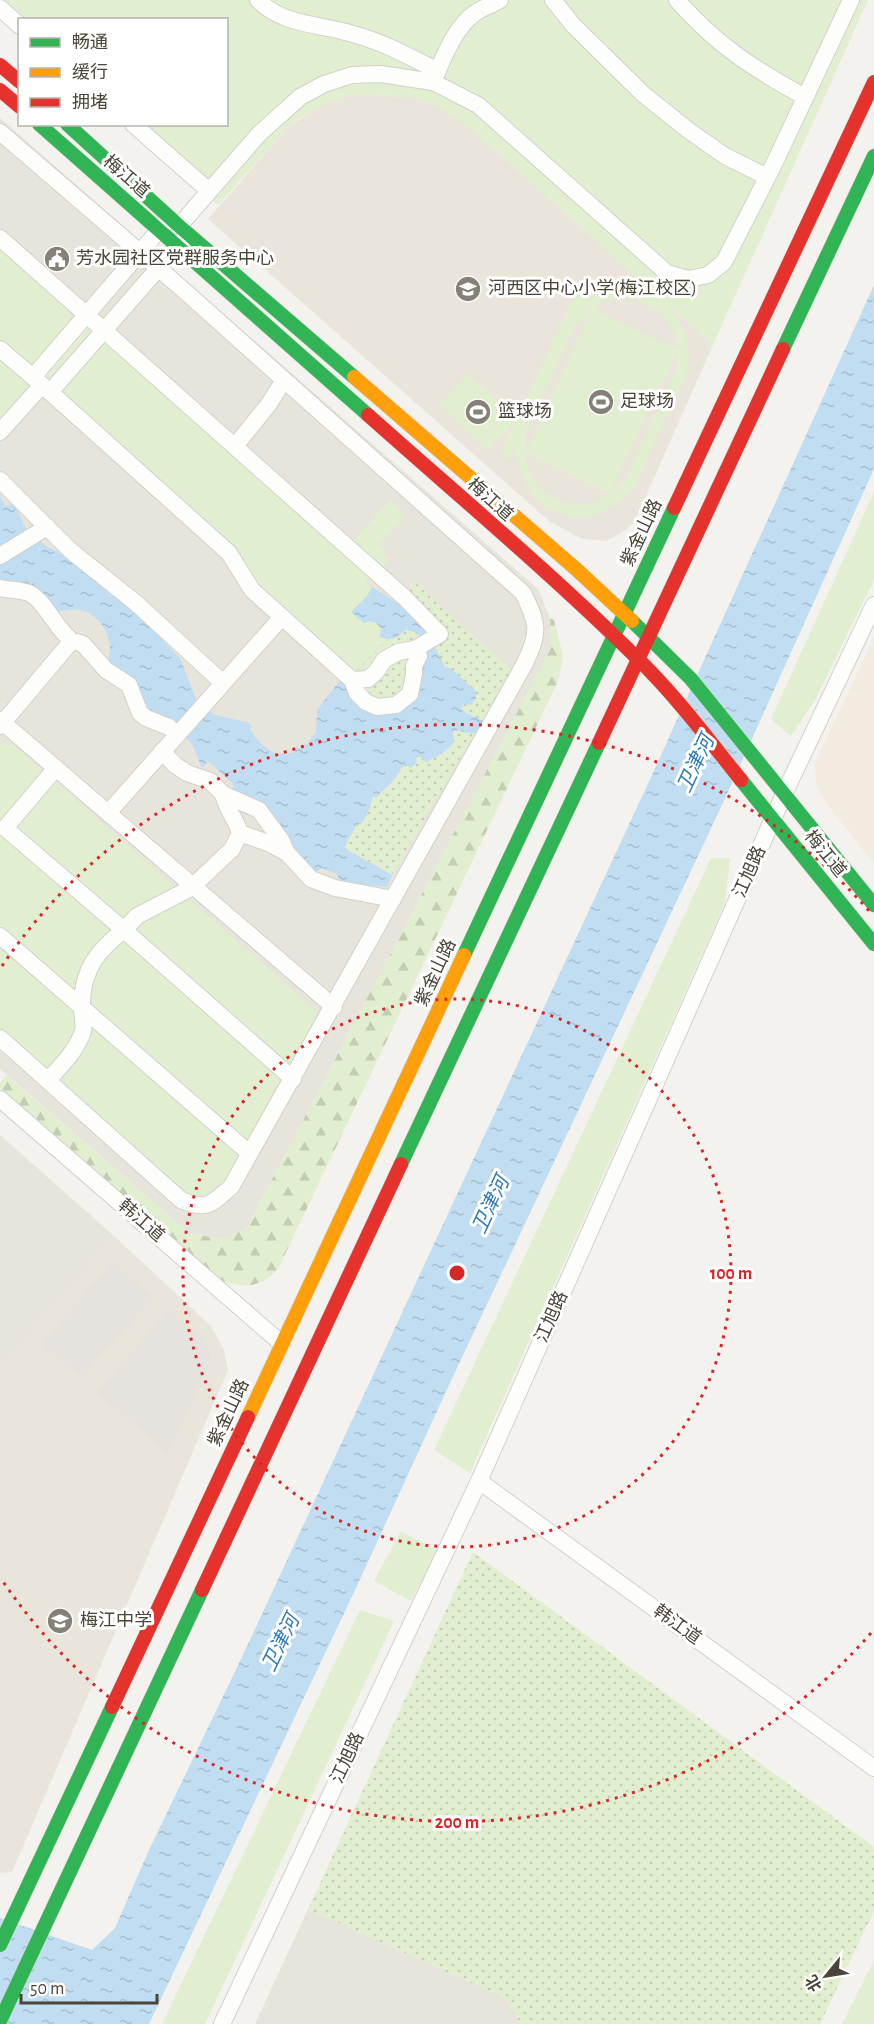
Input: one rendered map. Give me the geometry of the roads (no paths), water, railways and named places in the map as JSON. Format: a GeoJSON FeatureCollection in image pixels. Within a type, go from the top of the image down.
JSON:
{"type":"FeatureCollection","features":[{"type":"Feature","properties":{"kind":"main road"},"geometry":{"type":"LineString","coordinates":[[0,65],[18,80]]}},
{"type":"Feature","properties":{"kind":"main road","name":"紫金山路"},"geometry":{"type":"LineString","coordinates":[[0,1945],[874,82]]}},
{"type":"Feature","properties":{"kind":"main road"},"geometry":{"type":"LineString","coordinates":[[0,90],[18,105]]}},
{"type":"Feature","properties":{"kind":"main road","name":"梅江道"},"geometry":{"type":"LineString","coordinates":[[42,126],[174,226],[178,247],[564,589],[639,660],[677,701],[874,944]]}},
{"type":"Feature","properties":{"kind":"main road","name":"梅江道"},"geometry":{"type":"LineString","coordinates":[[69,126],[174,226],[650,637],[691,679],[874,905]]}},
{"type":"Feature","properties":{"kind":"main road"},"geometry":{"type":"LineString","coordinates":[[0,2021],[874,156]]}},
{"type":"Feature","properties":{"kind":"street"},"geometry":{"type":"LineString","coordinates":[[258,0],[270,10],[289,18],[321,28],[351,33],[383,44],[435,77],[478,105],[667,273],[688,279],[708,276],[724,262],[805,97],[847,1]]}},
{"type":"Feature","properties":{"kind":"street"},"geometry":{"type":"LineString","coordinates":[[435,77],[453,38],[463,24],[476,12],[500,0]]}},
{"type":"Feature","properties":{"kind":"street"},"geometry":{"type":"LineString","coordinates":[[553,0],[573,25],[643,94],[725,156],[767,177]]}},
{"type":"Feature","properties":{"kind":"street"},"geometry":{"type":"LineString","coordinates":[[677,0],[732,54],[805,97]]}},
{"type":"Feature","properties":{"kind":"street"},"geometry":{"type":"LineString","coordinates":[[0,9],[18,24]]}},
{"type":"Feature","properties":{"kind":"street"},"geometry":{"type":"LineString","coordinates":[[42,385],[87,315],[140,252],[174,226],[273,121],[300,97],[324,84],[352,75],[435,77]]}},
{"type":"Feature","properties":{"kind":"street"},"geometry":{"type":"LineString","coordinates":[[135,126],[209,191]]}},
{"type":"Feature","properties":{"kind":"street"},"geometry":{"type":"LineString","coordinates":[[0,1038],[181,1200],[194,1205],[210,1205],[231,1187],[334,1007],[525,663],[535,641],[535,619],[523,593],[140,252],[1,134]]}},
{"type":"Feature","properties":{"kind":"street"},"geometry":{"type":"LineString","coordinates":[[0,432],[42,385],[104,331],[178,247],[174,226]]}},
{"type":"Feature","properties":{"kind":"street"},"geometry":{"type":"LineString","coordinates":[[0,238],[405,598],[440,634],[424,644],[398,652],[384,660],[368,679],[352,680]]}},
{"type":"Feature","properties":{"kind":"street"},"geometry":{"type":"LineString","coordinates":[[0,349],[229,553],[252,590],[352,680],[357,693],[366,702],[377,707],[396,705],[410,694],[414,666],[424,644]]}},
{"type":"Feature","properties":{"kind":"street"},"geometry":{"type":"LineString","coordinates":[[235,446],[269,404],[284,380]]}},
{"type":"Feature","properties":{"kind":"street"},"geometry":{"type":"LineString","coordinates":[[0,480],[71,551],[136,603],[223,683]]}},
{"type":"Feature","properties":{"kind":"street"},"geometry":{"type":"LineString","coordinates":[[0,556],[46,527]]}},
{"type":"Feature","properties":{"kind":"street"},"geometry":{"type":"LineString","coordinates":[[0,588],[28,592],[38,598],[59,629],[72,641],[84,644],[106,670],[129,685],[140,713],[146,718],[169,727],[177,734]]}},
{"type":"Feature","properties":{"kind":"street","name":"江旭路"},"geometry":{"type":"LineString","coordinates":[[222,2024],[479,1481],[784,794],[874,605]]}},
{"type":"Feature","properties":{"kind":"street"},"geometry":{"type":"LineString","coordinates":[[108,813],[281,618]]}},
{"type":"Feature","properties":{"kind":"street"},"geometry":{"type":"LineString","coordinates":[[72,641],[1,723],[334,1007]]}},
{"type":"Feature","properties":{"kind":"street"},"geometry":{"type":"LineString","coordinates":[[162,751],[175,765],[187,773],[210,781],[224,794],[259,810],[281,840],[287,853],[311,879],[355,893],[393,899]]}},
{"type":"Feature","properties":{"kind":"street"},"geometry":{"type":"LineString","coordinates":[[56,768],[2,831],[124,930],[293,1078]]}},
{"type":"Feature","properties":{"kind":"street"},"geometry":{"type":"LineString","coordinates":[[48,1080],[74,1050],[84,1029],[81,1006],[84,978],[94,959],[137,916],[193,886],[232,849],[240,833],[226,806],[224,794]]}},
{"type":"Feature","properties":{"kind":"street"},"geometry":{"type":"LineString","coordinates":[[240,833],[287,853]]}},
{"type":"Feature","properties":{"kind":"street"},"geometry":{"type":"LineString","coordinates":[[0,936],[249,1154]]}},
{"type":"Feature","properties":{"kind":"street","name":"韩江道"},"geometry":{"type":"LineString","coordinates":[[0,1099],[281,1343]]}},
{"type":"Feature","properties":{"kind":"street","name":"韩江道"},"geometry":{"type":"LineString","coordinates":[[479,1481],[874,1768]]}},
{"type":"Feature","properties":{"kind":"water","name":"卫津河"},"geometry":{"type":"Polygon","coordinates":[[[874,285],[874,469],[722,805],[356,1588],[149,2024],[0,2024],[0,1918],[92,1950],[115,1928],[149,1850],[242,1657],[652,775],[874,285]]]}},
{"type":"Feature","properties":{"kind":"water"},"geometry":{"type":"Polygon","coordinates":[[[0,496],[5,506],[14,504],[27,531],[46,546],[65,556],[113,593],[180,658],[197,701],[215,715],[250,723],[251,731],[261,744],[275,754],[291,753],[307,744],[316,732],[317,710],[341,679],[373,714],[394,713],[428,650],[418,633],[406,630],[394,638],[380,637],[381,628],[376,623],[368,621],[364,623],[351,612],[367,596],[372,587],[407,606],[431,632],[445,667],[450,668],[476,691],[476,698],[471,705],[463,704],[461,708],[483,721],[483,733],[466,733],[457,730],[453,732],[454,742],[446,751],[426,762],[420,756],[415,759],[417,762],[411,768],[405,764],[376,798],[373,796],[366,816],[361,824],[357,824],[344,848],[392,875],[387,887],[340,882],[337,874],[322,868],[312,875],[229,793],[234,785],[208,761],[202,768],[192,744],[174,727],[143,712],[107,665],[109,640],[106,631],[96,618],[80,610],[49,610],[0,582],[0,496]]]}},
{"type":"Feature","properties":{"kind":"place","name":"芳水园社区党群服务中心"},"geometry":{"type":"Point","coordinates":[57,259]}},
{"type":"Feature","properties":{"kind":"place","name":"河西区中心小学(梅江校区)"},"geometry":{"type":"Point","coordinates":[468,289]}},
{"type":"Feature","properties":{"kind":"place","name":"足球场"},"geometry":{"type":"Point","coordinates":[601,402]}},
{"type":"Feature","properties":{"kind":"place","name":"篮球场"},"geometry":{"type":"Point","coordinates":[478,412]}},
{"type":"Feature","properties":{"kind":"place","name":"梅江中学"},"geometry":{"type":"Point","coordinates":[60,1621]}}]}
